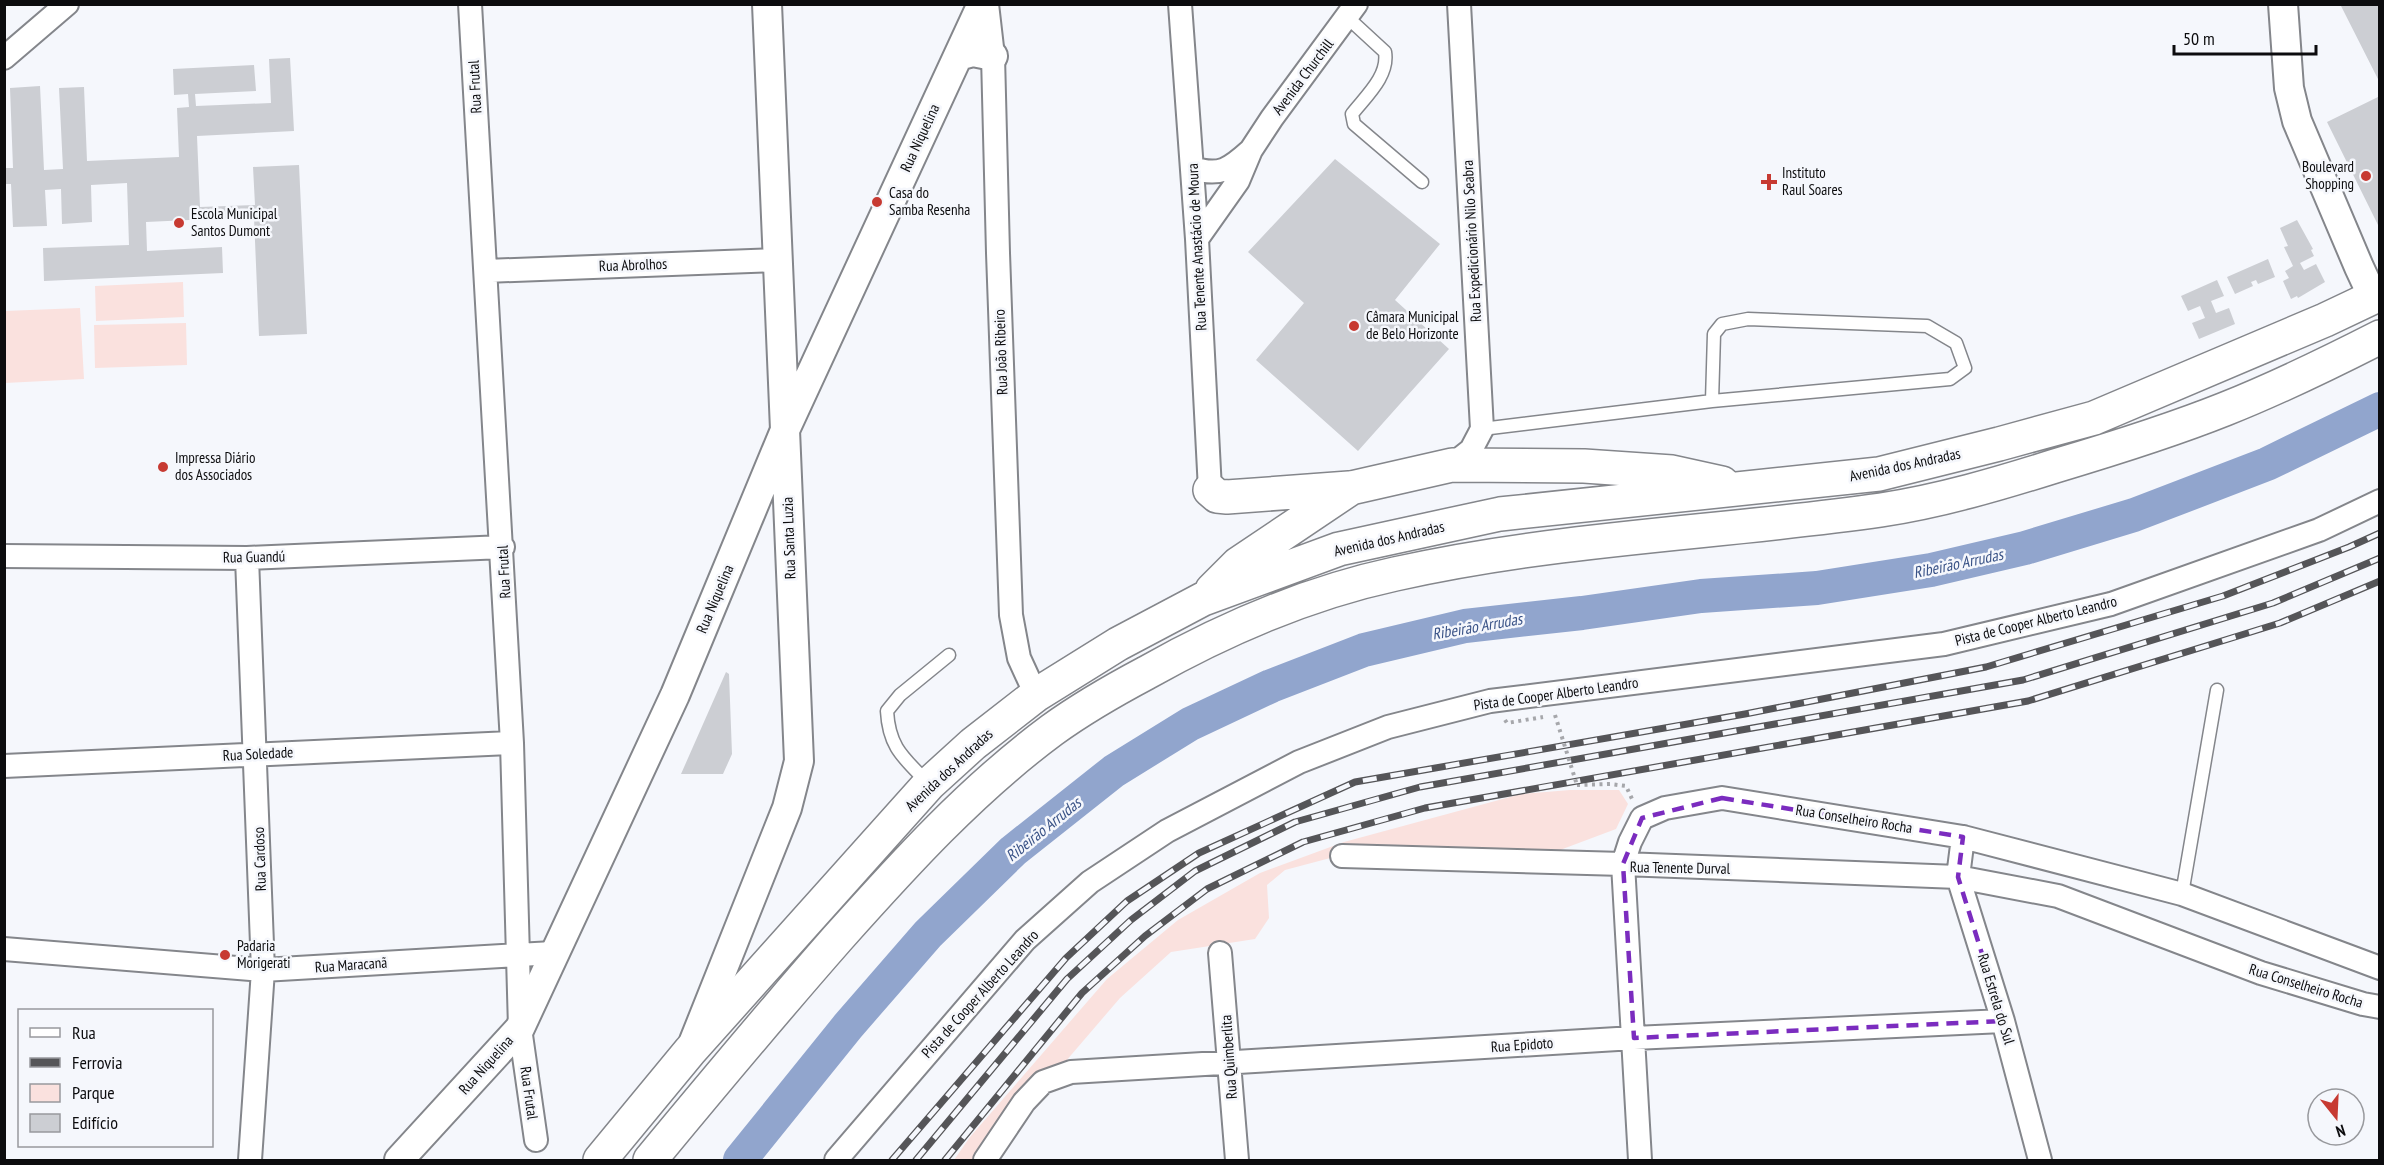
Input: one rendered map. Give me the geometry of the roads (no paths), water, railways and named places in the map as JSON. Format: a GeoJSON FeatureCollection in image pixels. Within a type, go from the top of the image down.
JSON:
{"type":"FeatureCollection","features":[{"type":"Feature","properties":{"kind":"main road"},"geometry":{"type":"LineString","coordinates":[[2343,356],[2368,330],[2376,295]]}},
{"type":"Feature","properties":{"kind":"main road","name":"Avenida dos Andradas"},"geometry":{"type":"LineString","coordinates":[[600,1161],[690,1051],[929,784],[973,744],[1036,694],[1118,644],[1203,599],[1340,549],[1488,517],[1879,474],[2094,418],[2325,320],[2376,295]]}},
{"type":"Feature","properties":{"kind":"main road"},"geometry":{"type":"LineString","coordinates":[[650,1161],[750,1038],[874,898],[953,815],[1054,728],[1129,682],[1247,621],[1391,574],[1472,558],[1576,543],[1884,509],[1992,486],[2113,449],[2228,408],[2343,356],[2379,337]]}},
{"type":"Feature","properties":{"kind":"main road"},"geometry":{"type":"LineString","coordinates":[[1210,490],[1217,496],[1227,497],[1351,488],[1452,465],[1584,466],[1672,472],[1747,489]]}},
{"type":"Feature","properties":{"kind":"main road"},"geometry":{"type":"LineString","coordinates":[[1203,599],[1238,564],[1351,488]]}},
{"type":"Feature","properties":{"kind":"street"},"geometry":{"type":"LineString","coordinates":[[4,58],[67,4]]}},
{"type":"Feature","properties":{"kind":"street","name":"Rua Frutal"},"geometry":{"type":"LineString","coordinates":[[470,4],[503,547],[512,743],[520,1028],[536,1140]]}},
{"type":"Feature","properties":{"kind":"street","name":"Rua Santa Luzia"},"geometry":{"type":"LineString","coordinates":[[690,1051],[787,808],[799,761],[768,4]]}},
{"type":"Feature","properties":{"kind":"street","name":"Rua Niquelina"},"geometry":{"type":"LineString","coordinates":[[399,1161],[520,1028],[675,695],[785,430],[982,4]]}},
{"type":"Feature","properties":{"kind":"street","name":"Rua João Ribeiro"},"geometry":{"type":"LineString","coordinates":[[987,4],[993,56],[1011,615],[1019,658],[1036,694]]}},
{"type":"Feature","properties":{"kind":"street","name":"Rua Tenente Anastácio de Moura"},"geometry":{"type":"LineString","coordinates":[[1180,4],[1197,240],[1210,490]]}},
{"type":"Feature","properties":{"kind":"street","name":"Rua Expedicionário Nilo Seabra"},"geometry":{"type":"LineString","coordinates":[[1459,4],[1482,429]]}},
{"type":"Feature","properties":{"kind":"street"},"geometry":{"type":"LineString","coordinates":[[2283,4],[2289,88],[2297,122],[2376,295]]}},
{"type":"Feature","properties":{"kind":"street","name":"Avenida Churchill"},"geometry":{"type":"LineString","coordinates":[[1197,240],[1238,181],[1251,150],[1272,118],[1352,11]]}},
{"type":"Feature","properties":{"kind":"street"},"geometry":{"type":"LineString","coordinates":[[958,56],[973,52],[993,56]]}},
{"type":"Feature","properties":{"kind":"street","name":"Avenida Churchill"},"geometry":{"type":"LineString","coordinates":[[1192,168],[1206,172],[1220,172],[1232,167],[1251,150]]}},
{"type":"Feature","properties":{"kind":"street","name":"Rua Abrolhos"},"geometry":{"type":"LineString","coordinates":[[486,271],[779,260]]}},
{"type":"Feature","properties":{"kind":"street"},"geometry":{"type":"LineString","coordinates":[[780,327],[785,341],[791,348],[798,350],[814,346],[831,331]]}},
{"type":"Feature","properties":{"kind":"street"},"geometry":{"type":"LineString","coordinates":[[1452,465],[1471,450],[1482,429]]}},
{"type":"Feature","properties":{"kind":"street","name":"Pista de Cooper Alberto Leandro"},"geometry":{"type":"LineString","coordinates":[[836,1161],[1025,940],[1090,882],[1167,831],[1299,762],[1388,727],[1490,701],[1944,644],[2100,607],[2319,530],[2379,501]]}},
{"type":"Feature","properties":{"kind":"street","name":"Rua Guandú"},"geometry":{"type":"LineString","coordinates":[[4,556],[247,558],[503,547]]}},
{"type":"Feature","properties":{"kind":"street","name":"Rua Cardoso"},"geometry":{"type":"LineString","coordinates":[[247,558],[263,970],[250,1161]]}},
{"type":"Feature","properties":{"kind":"street","name":"Rua Soledade"},"geometry":{"type":"LineString","coordinates":[[4,766],[512,743]]}},
{"type":"Feature","properties":{"kind":"street","name":"Rua Conselheiro Rocha"},"geometry":{"type":"LineString","coordinates":[[1623,864],[1630,842],[1642,818],[1675,806],[1722,798],[1963,837],[2182,894],[2379,968]]}},
{"type":"Feature","properties":{"kind":"street","name":"Rua Estrela do Sul"},"geometry":{"type":"LineString","coordinates":[[1963,837],[1958,877],[2003,1021],[2040,1161]]}},
{"type":"Feature","properties":{"kind":"street"},"geometry":{"type":"LineString","coordinates":[[1342,856],[1623,864]]}},
{"type":"Feature","properties":{"kind":"street","name":"Rua Tenente Durval"},"geometry":{"type":"LineString","coordinates":[[1640,1161],[1623,864],[1958,877]]}},
{"type":"Feature","properties":{"kind":"street","name":"Rua Conselheiro Rocha"},"geometry":{"type":"LineString","coordinates":[[1958,877],[2058,896],[2261,973],[2363,1004],[2379,1006]]}},
{"type":"Feature","properties":{"kind":"street","name":"Rua Maracanã"},"geometry":{"type":"LineString","coordinates":[[4,948],[263,970],[553,953]]}},
{"type":"Feature","properties":{"kind":"street","name":"Rua Quimberlita"},"geometry":{"type":"LineString","coordinates":[[1220,953],[1237,1161]]}},
{"type":"Feature","properties":{"kind":"street","name":"Rua Epidoto"},"geometry":{"type":"LineString","coordinates":[[985,1161],[988,1152],[1024,1102],[1043,1082],[1071,1072],[1634,1038],[2003,1021]]}},
{"type":"Feature","properties":{"kind":"lane"},"geometry":{"type":"LineString","coordinates":[[1352,11],[1385,52],[1386,60],[1382,76],[1352,114],[1354,124],[1422,182]]}},
{"type":"Feature","properties":{"kind":"lane"},"geometry":{"type":"LineString","coordinates":[[1482,429],[1712,401],[1950,379],[1965,368],[1956,343],[1927,326],[1748,319],[1722,324],[1714,334],[1712,401]]}},
{"type":"Feature","properties":{"kind":"lane"},"geometry":{"type":"LineString","coordinates":[[929,784],[897,751],[888,726],[887,711],[900,695],[949,656]]}},
{"type":"Feature","properties":{"kind":"lane"},"geometry":{"type":"LineString","coordinates":[[2182,894],[2217,690]]}},
{"type":"Feature","properties":{"kind":"waterway","name":"Ribeirão Arrudas"},"geometry":{"type":"LineString","coordinates":[[740,1160],[848,1026],[928,934],[1013,851],[1114,771],[1190,724],[1271,686],[1364,650],[1465,626],[1582,613],[1701,596],[1817,588],[1931,570],[2025,548],[2134,515],[2267,464],[2380,409]]}},
{"type":"Feature","properties":{"kind":"railway"},"geometry":{"type":"LineString","coordinates":[[892,1160],[1066,958],[1127,901],[1199,853],[1355,782],[1745,714],[1986,667],[2223,596],[2380,533]]}},
{"type":"Feature","properties":{"kind":"railway"},"geometry":{"type":"LineString","coordinates":[[916,1160],[1067,979],[1131,920],[1195,871],[1295,822],[1420,787],[2023,680],[2273,603],[2380,558]]}},
{"type":"Feature","properties":{"kind":"railway"},"geometry":{"type":"LineString","coordinates":[[945,1160],[1082,993],[1145,936],[1207,889],[1303,842],[1425,808],[2028,701],[2280,623],[2380,581]]}},
{"type":"Feature","properties":{"kind":"place","name":"Boulevard Shopping"},"geometry":{"type":"Point","coordinates":[2366,176]}},
{"type":"Feature","properties":{"kind":"place","name":"Instituto Raul Soares"},"geometry":{"type":"Point","coordinates":[1769,182]}},
{"type":"Feature","properties":{"kind":"place","name":"Casa do Samba Resenha"},"geometry":{"type":"Point","coordinates":[877,202]}},
{"type":"Feature","properties":{"kind":"place","name":"Escola Municipal Santos Dumont"},"geometry":{"type":"Point","coordinates":[179,223]}},
{"type":"Feature","properties":{"kind":"place","name":"Câmara Municipal de Belo Horizonte"},"geometry":{"type":"Point","coordinates":[1354,326]}},
{"type":"Feature","properties":{"kind":"place","name":"Impressa Diário dos Associados"},"geometry":{"type":"Point","coordinates":[163,467]}},
{"type":"Feature","properties":{"kind":"place","name":"Padaria Morigerati"},"geometry":{"type":"Point","coordinates":[225,955]}}]}
